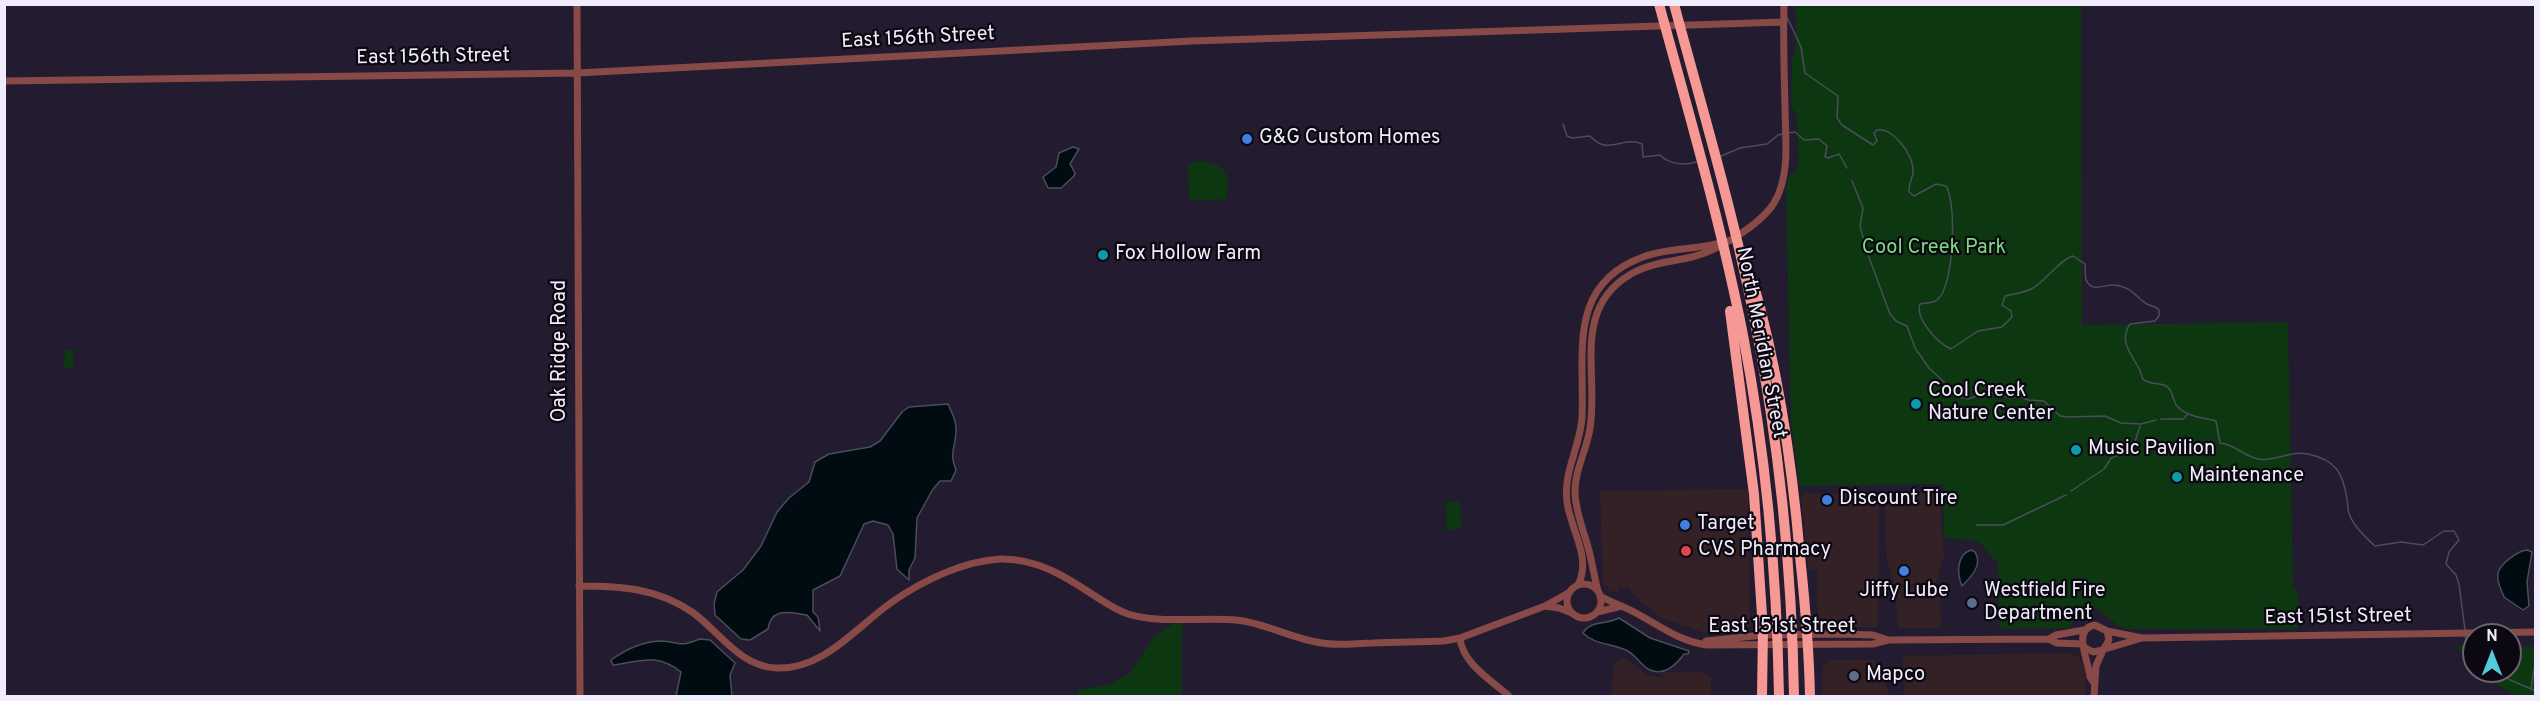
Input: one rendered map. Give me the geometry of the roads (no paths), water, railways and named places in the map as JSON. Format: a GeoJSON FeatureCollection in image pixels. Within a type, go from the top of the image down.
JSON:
{"type":"FeatureCollection","features":[{"type":"Feature","properties":{"kind":"highway","name":"North Meridian Street"},"geometry":{"type":"LineString","coordinates":[[1659,8],[1716,220],[1742,334],[1762,452],[1770,526],[1777,621],[1779,696]]}},
{"type":"Feature","properties":{"kind":"highway","name":"North Meridian Street"},"geometry":{"type":"LineString","coordinates":[[1675,8],[1739,249],[1761,352],[1785,517],[1794,696]]}},
{"type":"Feature","properties":{"kind":"highway"},"geometry":{"type":"LineString","coordinates":[[1739,249],[1750,272],[1778,380],[1796,515],[1810,696]]}},
{"type":"Feature","properties":{"kind":"highway"},"geometry":{"type":"LineString","coordinates":[[1726,260],[1726,284],[1754,487],[1763,640],[1762,696]]}},
{"type":"Feature","properties":{"kind":"street","name":"Oak Ridge Road"},"geometry":{"type":"LineString","coordinates":[[577,4],[580,696]]}},
{"type":"Feature","properties":{"kind":"street"},"geometry":{"type":"LineString","coordinates":[[1597,612],[1599,593],[1579,518],[1575,492],[1581,458],[1591,427],[1593,324],[1607,294],[1629,275],[1659,263],[1705,254],[1763,216],[1778,194],[1785,166],[1784,4]]}},
{"type":"Feature","properties":{"kind":"street","name":"East 156th Street"},"geometry":{"type":"LineString","coordinates":[[4,81],[577,73],[1192,41],[1783,19]]}},
{"type":"Feature","properties":{"kind":"street"},"geometry":{"type":"LineString","coordinates":[[579,586],[631,587],[662,596],[692,612],[742,656],[756,664],[776,668],[807,663],[831,651],[912,589],[963,567],[999,559],[1044,566],[1114,608],[1143,617],[1206,618],[1259,623],[1300,639],[1329,644],[1444,641],[1460,638],[1545,606],[1570,592],[1578,585],[1583,573],[1584,562],[1569,517],[1566,492],[1569,467],[1581,422],[1582,332],[1592,300],[1614,273],[1643,257],[1712,244],[1743,231]]}},
{"type":"Feature","properties":{"kind":"street"},"geometry":{"type":"LineString","coordinates":[[1578,585],[1589,585],[1599,593]]}},
{"type":"Feature","properties":{"kind":"street"},"geometry":{"type":"LineString","coordinates":[[1570,592],[1568,603],[1572,613]]}},
{"type":"Feature","properties":{"kind":"street","name":"East 151st Street"},"geometry":{"type":"LineString","coordinates":[[1599,593],[1618,607],[1634,611],[1677,636],[1710,641],[1807,640],[1873,644],[1888,640],[2049,639],[2057,643],[2083,645]]}},
{"type":"Feature","properties":{"kind":"street"},"geometry":{"type":"LineString","coordinates":[[1545,606],[1559,608],[1582,618],[1618,607]]}},
{"type":"Feature","properties":{"kind":"street"},"geometry":{"type":"LineString","coordinates":[[2094,683],[2090,678],[2083,645],[2084,630],[2096,625],[2107,631],[2109,640],[2096,666],[2094,696]]}},
{"type":"Feature","properties":{"kind":"street","name":"East 151st Street"},"geometry":{"type":"LineString","coordinates":[[2049,639],[2056,635],[2084,630]]}},
{"type":"Feature","properties":{"kind":"street","name":"East 151st Street"},"geometry":{"type":"LineString","coordinates":[[2107,631],[2123,635],[2133,634],[2142,638]]}},
{"type":"Feature","properties":{"kind":"street","name":"East 151st Street"},"geometry":{"type":"LineString","coordinates":[[2104,649],[2142,638],[2535,632]]}},
{"type":"Feature","properties":{"kind":"street","name":"East 151st Street"},"geometry":{"type":"LineString","coordinates":[[1763,640],[1807,640],[1873,635],[1888,640]]}},
{"type":"Feature","properties":{"kind":"street"},"geometry":{"type":"LineString","coordinates":[[1460,638],[1461,647],[1469,660],[1509,696]]}},
{"type":"Feature","properties":{"kind":"street"},"geometry":{"type":"LineString","coordinates":[[2083,645],[2093,652],[2104,649]]}},
{"type":"Feature","properties":{"kind":"waterway"},"geometry":{"type":"LineString","coordinates":[[1787,17],[1801,47],[1805,73],[1838,96],[1837,118],[1842,125],[1873,145],[1877,141],[1874,133],[1877,130],[1883,130],[1895,137],[1905,149],[1912,163],[1913,172],[1909,192],[1914,196],[1936,184],[1946,186],[1952,209],[1953,226],[1948,278],[1938,299],[1920,304],[1919,310],[1928,330],[1945,346],[1951,349],[1978,331],[2002,327],[2012,317],[2011,311],[2002,305],[2005,296],[2033,288],[2073,256],[2085,264],[2086,279],[2091,286],[2120,286],[2159,310],[2159,316],[2155,321],[2130,324],[2125,336],[2129,351],[2143,379],[2168,387],[2175,404],[2181,410],[2190,415],[2216,421],[2220,443],[2258,459],[2302,453],[2332,464],[2343,482],[2348,510],[2353,522],[2375,546],[2401,542],[2423,545],[2444,531],[2454,531],[2459,540],[2449,552],[2446,564],[2456,575],[2459,584],[2464,623]]}},
{"type":"Feature","properties":{"kind":"waterway"},"geometry":{"type":"LineString","coordinates":[[1563,124],[1567,136],[1572,138],[1590,136],[1603,145],[1635,142],[1642,144],[1643,157],[1660,155],[1677,163],[1696,162]]}},
{"type":"Feature","properties":{"kind":"waterway"},"geometry":{"type":"LineString","coordinates":[[1788,133],[1795,132],[1804,140],[1819,139],[1827,146],[1825,157],[1839,154],[1847,168]]}},
{"type":"Feature","properties":{"kind":"waterway"},"geometry":{"type":"LineString","coordinates":[[1721,156],[1740,148],[1767,144],[1778,135],[1783,134]]}},
{"type":"Feature","properties":{"kind":"waterway"},"geometry":{"type":"LineString","coordinates":[[1852,181],[1863,208],[1860,226],[1867,252],[1890,314],[1896,321],[1907,326],[1915,348],[1929,368],[1960,397],[1968,399],[1985,393],[1996,393],[2010,398],[2019,396],[2028,400],[2044,401],[2060,416],[2105,416],[2121,423],[2141,424],[2156,420]]}},
{"type":"Feature","properties":{"kind":"waterway"},"geometry":{"type":"LineString","coordinates":[[2161,419],[2183,419],[2187,415]]}},
{"type":"Feature","properties":{"kind":"waterway"},"geometry":{"type":"LineString","coordinates":[[2071,491],[2104,469],[2111,458],[2128,451],[2135,442],[2140,426]]}},
{"type":"Feature","properties":{"kind":"waterway"},"geometry":{"type":"LineString","coordinates":[[1976,525],[2003,525],[2066,495]]}},
{"type":"Feature","properties":{"kind":"waterway"},"geometry":{"type":"LineString","coordinates":[[2535,628],[2536,622]]}},
{"type":"Feature","properties":{"kind":"waterway"},"geometry":{"type":"LineString","coordinates":[[2531,689],[2535,663],[2535,636]]}},
{"type":"Feature","properties":{"kind":"waterway"},"geometry":{"type":"LineString","coordinates":[[2517,683],[2536,691]]}},
{"type":"Feature","properties":{"kind":"place","name":"G&G Custom Homes"},"geometry":{"type":"Point","coordinates":[1247,139]}},
{"type":"Feature","properties":{"kind":"place","name":"Fox Hollow Farm"},"geometry":{"type":"Point","coordinates":[1103,255]}},
{"type":"Feature","properties":{"kind":"place","name":"Cool Creek Nature Center"},"geometry":{"type":"Point","coordinates":[1916,404]}},
{"type":"Feature","properties":{"kind":"place","name":"Music Pavilion"},"geometry":{"type":"Point","coordinates":[2076,450]}},
{"type":"Feature","properties":{"kind":"place","name":"Maintenance"},"geometry":{"type":"Point","coordinates":[2177,477]}},
{"type":"Feature","properties":{"kind":"place","name":"Discount Tire"},"geometry":{"type":"Point","coordinates":[1827,500]}},
{"type":"Feature","properties":{"kind":"place","name":"Target"},"geometry":{"type":"Point","coordinates":[1685,525]}},
{"type":"Feature","properties":{"kind":"place","name":"CVS Pharmacy"},"geometry":{"type":"Point","coordinates":[1686,551]}},
{"type":"Feature","properties":{"kind":"place","name":"Jiffy Lube"},"geometry":{"type":"Point","coordinates":[1904,571]}},
{"type":"Feature","properties":{"kind":"place","name":"Westfield Fire Department"},"geometry":{"type":"Point","coordinates":[1972,603]}},
{"type":"Feature","properties":{"kind":"place","name":"Mapco"},"geometry":{"type":"Point","coordinates":[1854,676]}},
{"type":"Feature","properties":{"kind":"park label","name":"Cool Creek Park"},"geometry":{"type":"Point","coordinates":[1934,249]}}]}
